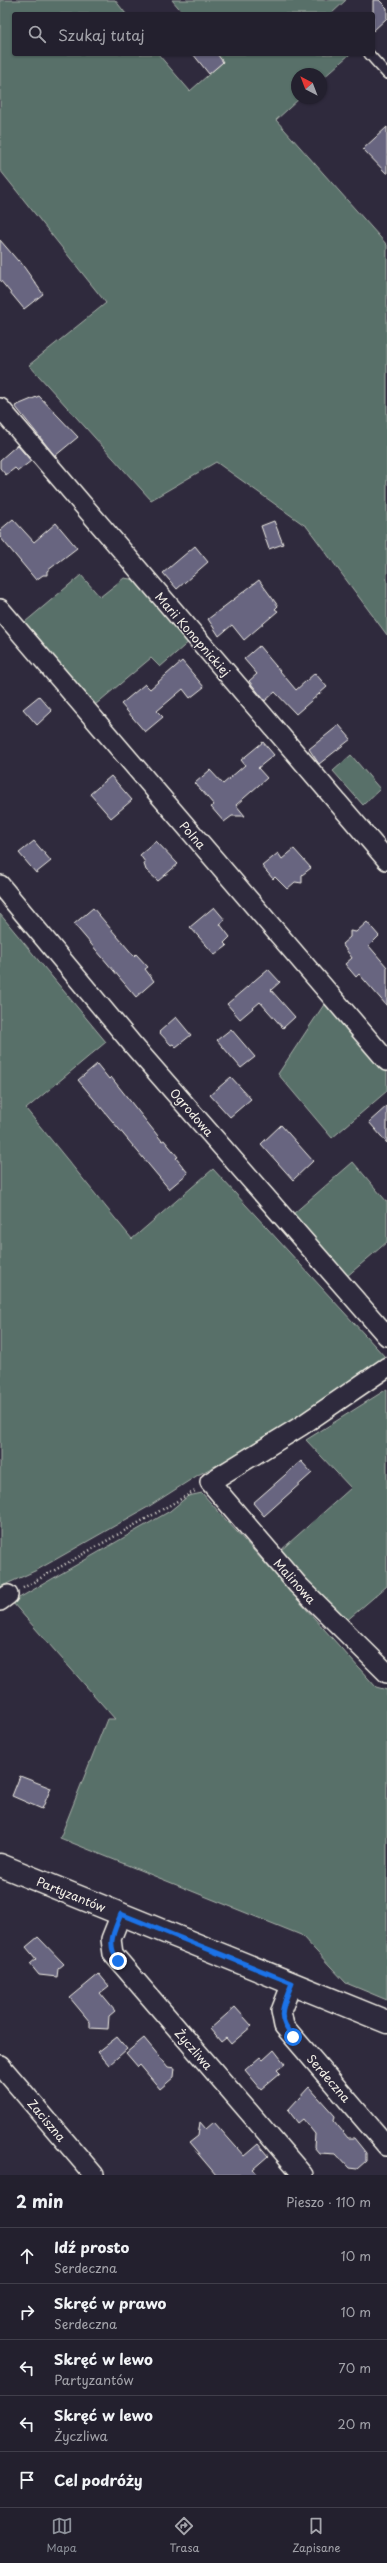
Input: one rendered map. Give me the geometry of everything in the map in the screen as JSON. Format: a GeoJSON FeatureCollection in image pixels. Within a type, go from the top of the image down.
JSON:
{"type":"FeatureCollection","features":[{"type":"Feature","properties":{"kind":"street","name":"Marii Konopnickiej"},"geometry":{"type":"LineString","coordinates":[[0,408],[387,860]]}},
{"type":"Feature","properties":{"kind":"street","name":"Polna"},"geometry":{"type":"LineString","coordinates":[[0,609],[387,1062]]}},
{"type":"Feature","properties":{"kind":"street","name":"Ogrodowa"},"geometry":{"type":"LineString","coordinates":[[0,885],[134,1046],[387,1336]]}},
{"type":"Feature","properties":{"kind":"street"},"geometry":{"type":"LineString","coordinates":[[210,1482],[301,1426],[387,1367]]}},
{"type":"Feature","properties":{"kind":"street","name":"Malinowa"},"geometry":{"type":"LineString","coordinates":[[210,1482],[298,1586],[387,1673]]}},
{"type":"Feature","properties":{"kind":"street","name":"Partyzantów"},"geometry":{"type":"LineString","coordinates":[[0,1865],[387,2022]]}},
{"type":"Feature","properties":{"kind":"street","name":"Życzliwa"},"geometry":{"type":"LineString","coordinates":[[121,1914],[111,1939],[111,1946],[115,1957],[302,2175]]}},
{"type":"Feature","properties":{"kind":"street","name":"Serdeczna"},"geometry":{"type":"LineString","coordinates":[[292,1983],[282,2012],[284,2026],[387,2146]]}},
{"type":"Feature","properties":{"kind":"street","name":"Zaciszna"},"geometry":{"type":"LineString","coordinates":[[0,2065],[94,2175]]}},
{"type":"Feature","properties":{"kind":"lane"},"geometry":{"type":"LineString","coordinates":[[370,56],[387,74]]}},
{"type":"Feature","properties":{"kind":"path"},"geometry":{"type":"LineString","coordinates":[[4,1598],[210,1482]]}},
{"type":"Feature","properties":{"kind":"green space"},"geometry":{"type":"Polygon","coordinates":[[[0,0],[115,0],[124,12],[12,12],[12,56],[160,56],[190,91],[223,62],[218,56],[348,56],[327,75],[327,68],[291,68],[291,104],[293,104],[276,120],[387,245],[387,635],[307,527],[216,462],[151,500],[29,365],[106,303],[0,170],[0,0]]]}},
{"type":"Feature","properties":{"kind":"green space"},"geometry":{"type":"Polygon","coordinates":[[[172,0],[346,0],[333,12],[182,12],[172,0]]]}},
{"type":"Feature","properties":{"kind":"green space"},"geometry":{"type":"Polygon","coordinates":[[[81,575],[100,597],[124,578],[137,580],[191,640],[160,667],[151,658],[95,705],[25,622],[81,575]]]}},
{"type":"Feature","properties":{"kind":"green space"},"geometry":{"type":"Polygon","coordinates":[[[351,755],[380,789],[363,805],[333,771],[351,755]]]}},
{"type":"Feature","properties":{"kind":"green space"},"geometry":{"type":"Polygon","coordinates":[[[0,914],[106,1042],[26,1109],[132,1239],[213,1169],[386,1358],[272,1436],[198,1475],[148,1507],[37,1570],[0,1587],[0,914]]]}},
{"type":"Feature","properties":{"kind":"green space"},"geometry":{"type":"Polygon","coordinates":[[[327,1000],[387,1070],[387,1091],[332,1138],[278,1074],[327,1000]]]}},
{"type":"Feature","properties":{"kind":"green space"},"geometry":{"type":"Polygon","coordinates":[[[353,1162],[387,1202],[387,1242],[346,1277],[293,1214],[353,1162]]]}},
{"type":"Feature","properties":{"kind":"green space"},"geometry":{"type":"Polygon","coordinates":[[[387,1389],[387,1586],[345,1622],[280,1551],[351,1488],[306,1440],[387,1389]]]}},
{"type":"Feature","properties":{"kind":"green space"},"geometry":{"type":"Polygon","coordinates":[[[202,1493],[376,1687],[387,1690],[387,2000],[346,1983],[301,1935],[60,1838],[107,1719],[115,1719],[12,1602],[170,1511],[188,1496],[202,1493]]]}},
{"type":"Feature","properties":{"kind":"building"},"geometry":{"type":"Polygon","coordinates":[[[373,0],[379,0],[387,8],[387,18],[375,29],[375,12],[373,12],[373,0]]]}},
{"type":"Feature","properties":{"kind":"building"},"geometry":{"type":"Polygon","coordinates":[[[195,56],[218,56],[223,62],[209,74],[195,56]]]}},
{"type":"Feature","properties":{"kind":"building"},"geometry":{"type":"Polygon","coordinates":[[[387,127],[387,174],[363,149],[387,127]]]}},
{"type":"Feature","properties":{"kind":"building"},"geometry":{"type":"Polygon","coordinates":[[[0,240],[18,261],[19,260],[43,294],[24,309],[0,280],[0,240]]]}},
{"type":"Feature","properties":{"kind":"building"},"geometry":{"type":"Polygon","coordinates":[[[39,396],[78,437],[55,456],[15,406],[39,396]]]}},
{"type":"Feature","properties":{"kind":"building"},"geometry":{"type":"Polygon","coordinates":[[[17,445],[31,461],[18,471],[15,468],[6,475],[0,468],[0,460],[17,445]]]}},
{"type":"Feature","properties":{"kind":"building"},"geometry":{"type":"Polygon","coordinates":[[[13,519],[34,542],[56,523],[77,548],[47,571],[47,575],[43,575],[36,580],[0,537],[0,530],[13,519]]]}},
{"type":"Feature","properties":{"kind":"building"},"geometry":{"type":"Polygon","coordinates":[[[274,521],[283,544],[269,549],[261,526],[274,521]]]}},
{"type":"Feature","properties":{"kind":"building"},"geometry":{"type":"Polygon","coordinates":[[[195,546],[208,562],[177,589],[163,573],[195,546]]]}},
{"type":"Feature","properties":{"kind":"building"},"geometry":{"type":"Polygon","coordinates":[[[259,580],[278,606],[275,609],[278,611],[244,640],[232,625],[219,636],[208,619],[259,580]]]}},
{"type":"Feature","properties":{"kind":"building"},"geometry":{"type":"Polygon","coordinates":[[[259,646],[296,690],[315,673],[327,687],[296,714],[275,692],[265,701],[249,681],[257,674],[244,659],[259,646]]]}},
{"type":"Feature","properties":{"kind":"building"},"geometry":{"type":"Polygon","coordinates":[[[182,661],[204,687],[190,698],[183,689],[157,711],[163,717],[145,732],[121,704],[145,684],[150,689],[182,661]]]}},
{"type":"Feature","properties":{"kind":"building"},"geometry":{"type":"Polygon","coordinates":[[[39,696],[52,711],[37,725],[23,709],[39,696]]]}},
{"type":"Feature","properties":{"kind":"building"},"geometry":{"type":"Polygon","coordinates":[[[339,725],[351,739],[319,764],[309,749],[339,725]]]}},
{"type":"Feature","properties":{"kind":"building"},"geometry":{"type":"Polygon","coordinates":[[[263,742],[274,755],[258,768],[267,778],[236,805],[245,816],[232,816],[224,822],[211,807],[214,805],[195,783],[210,770],[223,784],[245,765],[241,760],[263,742]]]}},
{"type":"Feature","properties":{"kind":"building"},"geometry":{"type":"Polygon","coordinates":[[[111,776],[132,800],[111,818],[90,794],[111,776]]]}},
{"type":"Feature","properties":{"kind":"building"},"geometry":{"type":"Polygon","coordinates":[[[34,841],[51,861],[36,873],[19,853],[34,841]]]}},
{"type":"Feature","properties":{"kind":"building"},"geometry":{"type":"Polygon","coordinates":[[[156,841],[178,864],[158,881],[146,870],[144,864],[145,862],[140,855],[156,841]]]}},
{"type":"Feature","properties":{"kind":"building"},"geometry":{"type":"Polygon","coordinates":[[[294,849],[311,868],[302,875],[302,883],[295,882],[287,889],[275,877],[273,879],[262,866],[278,853],[282,859],[294,849]]]}},
{"type":"Feature","properties":{"kind":"building"},"geometry":{"type":"Polygon","coordinates":[[[214,907],[225,920],[220,924],[230,937],[224,943],[227,946],[215,955],[190,927],[214,907]]]}},
{"type":"Feature","properties":{"kind":"building"},"geometry":{"type":"Polygon","coordinates":[[[93,908],[134,956],[136,954],[148,967],[145,969],[154,981],[136,997],[74,924],[93,908]]]}},
{"type":"Feature","properties":{"kind":"building"},"geometry":{"type":"Polygon","coordinates":[[[367,922],[379,936],[369,946],[387,967],[387,1006],[359,974],[356,977],[345,964],[352,958],[342,944],[350,937],[350,931],[356,932],[367,922]]]}},
{"type":"Feature","properties":{"kind":"building"},"geometry":{"type":"Polygon","coordinates":[[[268,969],[280,982],[271,990],[295,1017],[283,1028],[260,1002],[240,1019],[227,1004],[268,969]]]}},
{"type":"Feature","properties":{"kind":"building"},"geometry":{"type":"Polygon","coordinates":[[[176,1017],[191,1035],[176,1047],[173,1044],[171,1045],[159,1032],[176,1017]]]}},
{"type":"Feature","properties":{"kind":"building"},"geometry":{"type":"Polygon","coordinates":[[[231,1029],[255,1057],[241,1068],[217,1040],[231,1029]]]}},
{"type":"Feature","properties":{"kind":"building"},"geometry":{"type":"Polygon","coordinates":[[[97,1064],[109,1079],[111,1077],[162,1141],[164,1140],[178,1157],[176,1158],[188,1173],[169,1189],[78,1080],[97,1064]]]}},
{"type":"Feature","properties":{"kind":"building"},"geometry":{"type":"Polygon","coordinates":[[[231,1077],[251,1099],[230,1117],[210,1095],[231,1077]]]}},
{"type":"Feature","properties":{"kind":"building"},"geometry":{"type":"Polygon","coordinates":[[[387,1106],[387,1143],[369,1122],[387,1106]]]}},
{"type":"Feature","properties":{"kind":"building"},"geometry":{"type":"Polygon","coordinates":[[[281,1125],[313,1161],[293,1180],[261,1144],[281,1125]]]}},
{"type":"Feature","properties":{"kind":"building"},"geometry":{"type":"Polygon","coordinates":[[[301,1461],[312,1473],[264,1516],[253,1503],[301,1461]]]}},
{"type":"Feature","properties":{"kind":"building"},"geometry":{"type":"Polygon","coordinates":[[[20,1776],[51,1788],[42,1809],[12,1796],[20,1776]]]}},
{"type":"Feature","properties":{"kind":"building"},"geometry":{"type":"Polygon","coordinates":[[[38,1937],[64,1964],[58,1969],[57,1977],[39,1975],[30,1964],[36,1959],[26,1947],[38,1937]]]}},
{"type":"Feature","properties":{"kind":"building"},"geometry":{"type":"Polygon","coordinates":[[[99,1974],[109,1986],[100,1993],[115,2011],[109,2016],[108,2029],[90,2028],[90,2022],[70,1998],[99,1974]]]}},
{"type":"Feature","properties":{"kind":"building"},"geometry":{"type":"Polygon","coordinates":[[[235,2007],[252,2026],[231,2044],[226,2038],[221,2042],[210,2029],[235,2007]]]}},
{"type":"Feature","properties":{"kind":"building"},"geometry":{"type":"Polygon","coordinates":[[[117,2037],[127,2049],[109,2065],[98,2052],[117,2037]]]}},
{"type":"Feature","properties":{"kind":"building"},"geometry":{"type":"Polygon","coordinates":[[[144,2038],[168,2067],[175,2068],[174,2077],[160,2089],[140,2065],[138,2067],[126,2053],[144,2038]]]}},
{"type":"Feature","properties":{"kind":"building"},"geometry":{"type":"Polygon","coordinates":[[[274,2050],[285,2064],[277,2070],[280,2073],[261,2089],[245,2070],[260,2057],[263,2060],[274,2050]]]}},
{"type":"Feature","properties":{"kind":"building"},"geometry":{"type":"Polygon","coordinates":[[[309,2087],[335,2116],[334,2121],[348,2138],[354,2138],[366,2153],[366,2161],[357,2169],[349,2168],[336,2154],[319,2153],[314,2147],[315,2134],[303,2119],[298,2123],[288,2110],[309,2087]]]}},
{"type":"Feature","properties":{"kind":"building"},"geometry":{"type":"Polygon","coordinates":[[[200,2122],[206,2129],[214,2122],[244,2156],[258,2144],[268,2156],[253,2169],[258,2175],[216,2175],[189,2143],[198,2136],[200,2122]]]}},
{"type":"Feature","properties":{"kind":"route"},"geometry":{"type":"LineString","coordinates":[[118,1961],[113,1954],[111,1939],[121,1914],[292,1983],[281,2016],[284,2026],[293,2037]]}}]}
